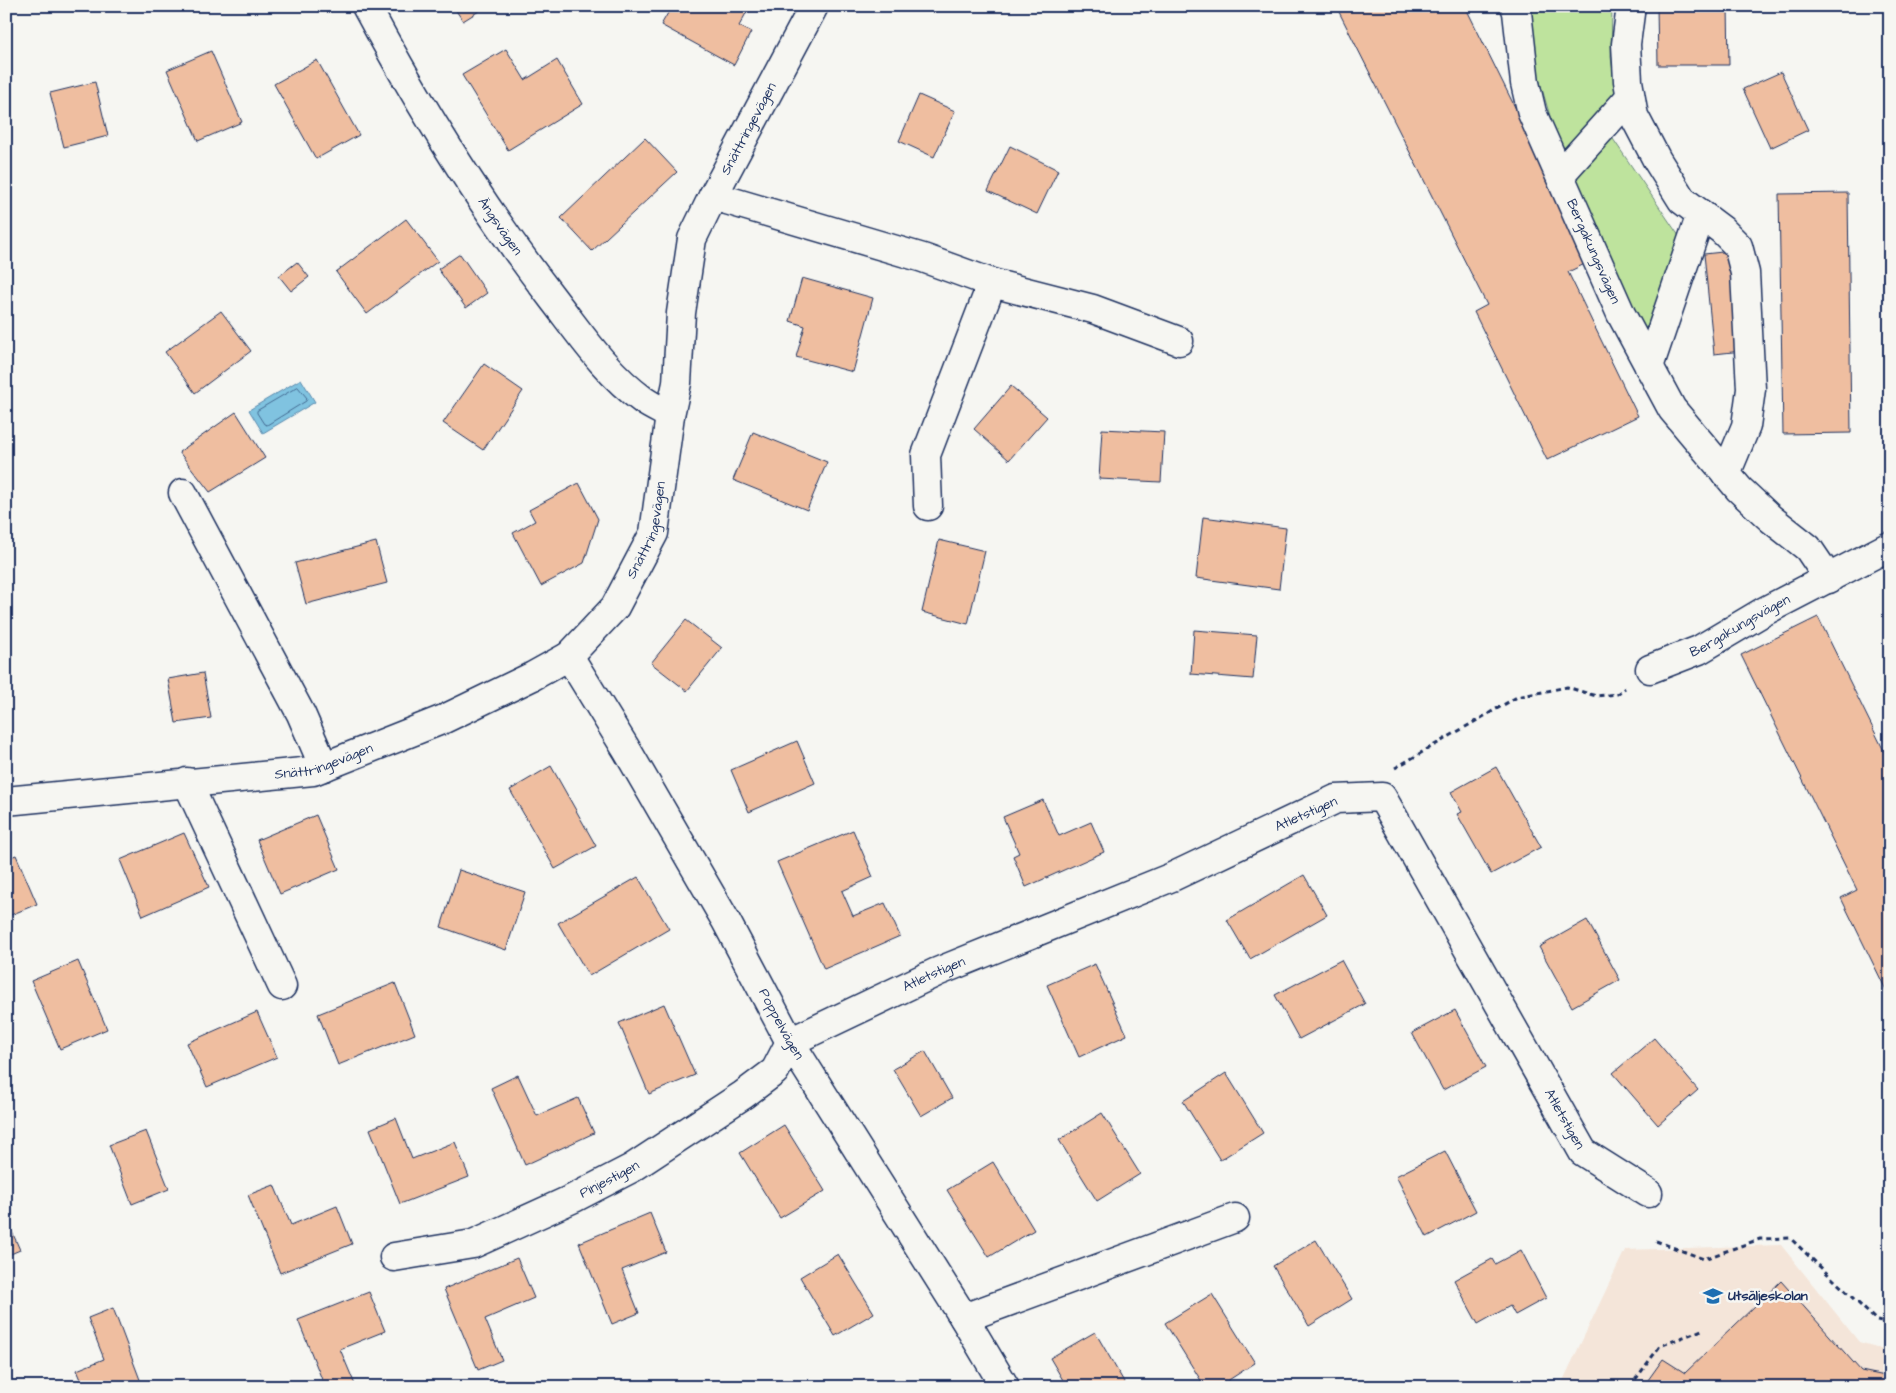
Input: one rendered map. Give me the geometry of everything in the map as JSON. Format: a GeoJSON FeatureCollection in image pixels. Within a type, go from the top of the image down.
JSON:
{"type":"FeatureCollection","features":[{"type":"Feature","properties":{"kind":"street","name":"Ängsvägen"},"geometry":{"type":"LineString","coordinates":[[366,6],[407,82],[472,188],[532,271],[584,339],[620,380],[644,401],[670,415]]}},
{"type":"Feature","properties":{"kind":"street","name":"Snättringevägen"},"geometry":{"type":"LineString","coordinates":[[6,801],[313,771],[444,720],[569,656],[615,607],[654,533],[670,415],[677,383],[681,313],[692,239],[814,6]]}},
{"type":"Feature","properties":{"kind":"street","name":"Bergakungsvägen"},"geometry":{"type":"LineString","coordinates":[[1515,6],[1532,114],[1620,314],[1672,409],[1739,489],[1770,518],[1808,548],[1828,579]]}},
{"type":"Feature","properties":{"kind":"street"},"geometry":{"type":"LineString","coordinates":[[1631,6],[1626,44],[1628,81],[1634,116],[1657,160],[1682,200],[1722,230],[1738,246],[1745,273],[1750,389],[1746,426],[1726,474]]}},
{"type":"Feature","properties":{"kind":"street"},"geometry":{"type":"LineString","coordinates":[[1560,175],[1630,97]]}},
{"type":"Feature","properties":{"kind":"street"},"geometry":{"type":"LineString","coordinates":[[713,196],[923,258],[992,283],[1093,309],[1179,341]]}},
{"type":"Feature","properties":{"kind":"street"},"geometry":{"type":"LineString","coordinates":[[1649,367],[1701,214]]}},
{"type":"Feature","properties":{"kind":"street"},"geometry":{"type":"LineString","coordinates":[[928,506],[926,455],[992,283]]}},
{"type":"Feature","properties":{"kind":"street"},"geometry":{"type":"LineString","coordinates":[[183,493],[301,714],[324,767]]}},
{"type":"Feature","properties":{"kind":"street","name":"Bergakungsvägen"},"geometry":{"type":"LineString","coordinates":[[1650,669],[1699,650],[1764,612],[1890,546]]}},
{"type":"Feature","properties":{"kind":"street","name":"Poppelvägen"},"geometry":{"type":"LineString","coordinates":[[569,656],[628,752],[726,921],[790,1042],[964,1318],[1005,1387]]}},
{"type":"Feature","properties":{"kind":"street"},"geometry":{"type":"LineString","coordinates":[[187,782],[282,986]]}},
{"type":"Feature","properties":{"kind":"street","name":"Atletstigen"},"geometry":{"type":"LineString","coordinates":[[790,1042],[937,972],[1172,877],[1336,799],[1382,796],[1583,1152],[1648,1193]]}},
{"type":"Feature","properties":{"kind":"street","name":"Pinjestigen"},"geometry":{"type":"LineString","coordinates":[[394,1257],[473,1244],[574,1198],[632,1168],[743,1095],[775,1071],[790,1042]]}},
{"type":"Feature","properties":{"kind":"street"},"geometry":{"type":"LineString","coordinates":[[964,1318],[1235,1218]]}},
{"type":"Feature","properties":{"kind":"path"},"geometry":{"type":"LineString","coordinates":[[1382,796],[1388,772],[1517,697],[1567,687],[1596,696],[1617,694],[1650,669]]}},
{"type":"Feature","properties":{"kind":"path"},"geometry":{"type":"LineString","coordinates":[[1656,1241],[1704,1259],[1760,1239],[1790,1238],[1877,1321],[1890,1324]]}},
{"type":"Feature","properties":{"kind":"path"},"geometry":{"type":"LineString","coordinates":[[1630,1387],[1660,1346],[1702,1330]]}},
{"type":"Feature","properties":{"kind":"shaded area","name":"Utsäljeskolan"},"geometry":{"type":"Polygon","coordinates":[[[1781,1245],[1859,1342],[1890,1351],[1890,1387],[1560,1387],[1625,1250],[1781,1245]]]}},
{"type":"Feature","properties":{"kind":"green space"},"geometry":{"type":"Polygon","coordinates":[[[1515,6],[1612,6],[1611,57],[1617,101],[1562,157],[1532,55],[1515,6]]]}},
{"type":"Feature","properties":{"kind":"green space"},"geometry":{"type":"Polygon","coordinates":[[[1611,136],[1679,236],[1647,335],[1572,184],[1611,136]]]}},
{"type":"Feature","properties":{"kind":"water"},"geometry":{"type":"Polygon","coordinates":[[[301,379],[315,402],[263,433],[249,410],[301,379]]]}},
{"type":"Feature","properties":{"kind":"building"},"geometry":{"type":"Polygon","coordinates":[[[453,6],[487,6],[463,21],[453,6]]]}},
{"type":"Feature","properties":{"kind":"building"},"geometry":{"type":"Polygon","coordinates":[[[672,6],[750,6],[739,26],[751,32],[734,65],[661,25],[672,6]]]}},
{"type":"Feature","properties":{"kind":"building"},"geometry":{"type":"Polygon","coordinates":[[[1336,6],[1465,6],[1591,261],[1568,272],[1638,416],[1547,460],[1474,312],[1487,305],[1336,6]]]}},
{"type":"Feature","properties":{"kind":"building"},"geometry":{"type":"Polygon","coordinates":[[[1657,6],[1728,6],[1729,65],[1658,65],[1657,6]]]}},
{"type":"Feature","properties":{"kind":"building"},"geometry":{"type":"Polygon","coordinates":[[[506,49],[525,80],[557,60],[583,104],[508,150],[462,75],[506,49]]]}},
{"type":"Feature","properties":{"kind":"building"},"geometry":{"type":"Polygon","coordinates":[[[211,51],[242,122],[198,141],[167,70],[211,51]]]}},
{"type":"Feature","properties":{"kind":"building"},"geometry":{"type":"Polygon","coordinates":[[[317,60],[359,135],[316,159],[274,84],[317,60]]]}},
{"type":"Feature","properties":{"kind":"building"},"geometry":{"type":"Polygon","coordinates":[[[1781,72],[1808,130],[1770,148],[1743,89],[1781,72]]]}},
{"type":"Feature","properties":{"kind":"building"},"geometry":{"type":"Polygon","coordinates":[[[95,82],[108,136],[64,147],[50,93],[95,82]]]}},
{"type":"Feature","properties":{"kind":"building"},"geometry":{"type":"Polygon","coordinates":[[[919,95],[955,111],[934,157],[899,141],[919,95]]]}},
{"type":"Feature","properties":{"kind":"building"},"geometry":{"type":"Polygon","coordinates":[[[645,138],[677,172],[592,251],[561,218],[645,138]]]}},
{"type":"Feature","properties":{"kind":"building"},"geometry":{"type":"Polygon","coordinates":[[[1010,146],[1058,170],[1037,214],[988,191],[1010,146]]]}},
{"type":"Feature","properties":{"kind":"building"},"geometry":{"type":"Polygon","coordinates":[[[1848,193],[1851,433],[1783,434],[1779,194],[1848,193]]]}},
{"type":"Feature","properties":{"kind":"building"},"geometry":{"type":"Polygon","coordinates":[[[406,219],[438,261],[367,314],[336,272],[406,219]]]}},
{"type":"Feature","properties":{"kind":"building"},"geometry":{"type":"Polygon","coordinates":[[[1732,251],[1742,351],[1714,354],[1704,254],[1732,251]]]}},
{"type":"Feature","properties":{"kind":"building"},"geometry":{"type":"Polygon","coordinates":[[[460,254],[487,293],[466,308],[438,269],[460,254]]]}},
{"type":"Feature","properties":{"kind":"building"},"geometry":{"type":"Polygon","coordinates":[[[297,262],[309,277],[291,291],[279,276],[297,262]]]}},
{"type":"Feature","properties":{"kind":"building"},"geometry":{"type":"Polygon","coordinates":[[[802,278],[873,298],[853,372],[796,357],[805,326],[790,321],[802,278]]]}},
{"type":"Feature","properties":{"kind":"building"},"geometry":{"type":"Polygon","coordinates":[[[221,311],[251,351],[195,393],[165,352],[221,311]]]}},
{"type":"Feature","properties":{"kind":"building"},"geometry":{"type":"Polygon","coordinates":[[[484,364],[523,391],[483,450],[443,423],[484,364]]]}},
{"type":"Feature","properties":{"kind":"building"},"geometry":{"type":"Polygon","coordinates":[[[1011,386],[1047,417],[1009,460],[974,429],[1011,386]]]}},
{"type":"Feature","properties":{"kind":"building"},"geometry":{"type":"Polygon","coordinates":[[[236,412],[265,458],[210,492],[179,452],[236,412]]]}},
{"type":"Feature","properties":{"kind":"building"},"geometry":{"type":"Polygon","coordinates":[[[1102,429],[1164,432],[1161,482],[1099,479],[1102,429]]]}},
{"type":"Feature","properties":{"kind":"building"},"geometry":{"type":"Polygon","coordinates":[[[753,432],[827,462],[807,510],[733,480],[753,432]]]}},
{"type":"Feature","properties":{"kind":"building"},"geometry":{"type":"Polygon","coordinates":[[[579,483],[598,519],[584,563],[541,586],[513,533],[535,521],[529,510],[579,483]]]}},
{"type":"Feature","properties":{"kind":"building"},"geometry":{"type":"Polygon","coordinates":[[[1203,517],[1286,528],[1279,589],[1196,578],[1203,517]]]}},
{"type":"Feature","properties":{"kind":"building"},"geometry":{"type":"Polygon","coordinates":[[[939,540],[985,551],[968,624],[922,612],[939,540]]]}},
{"type":"Feature","properties":{"kind":"building"},"geometry":{"type":"Polygon","coordinates":[[[376,542],[387,583],[306,604],[295,563],[376,542]]]}},
{"type":"Feature","properties":{"kind":"building"},"geometry":{"type":"Polygon","coordinates":[[[1818,617],[1890,763],[1890,998],[1841,898],[1857,890],[1741,655],[1818,617]]]}},
{"type":"Feature","properties":{"kind":"building"},"geometry":{"type":"Polygon","coordinates":[[[686,620],[722,648],[687,691],[651,663],[686,620]]]}},
{"type":"Feature","properties":{"kind":"building"},"geometry":{"type":"Polygon","coordinates":[[[1194,630],[1257,635],[1253,679],[1191,674],[1194,630]]]}},
{"type":"Feature","properties":{"kind":"building"},"geometry":{"type":"Polygon","coordinates":[[[203,673],[211,718],[176,723],[168,679],[203,673]]]}},
{"type":"Feature","properties":{"kind":"building"},"geometry":{"type":"Polygon","coordinates":[[[797,741],[815,783],[749,812],[731,770],[797,741]]]}},
{"type":"Feature","properties":{"kind":"building"},"geometry":{"type":"Polygon","coordinates":[[[551,766],[596,846],[555,869],[510,790],[551,766]]]}},
{"type":"Feature","properties":{"kind":"building"},"geometry":{"type":"Polygon","coordinates":[[[1496,767],[1541,847],[1491,874],[1457,814],[1462,812],[1451,792],[1496,767]]]}},
{"type":"Feature","properties":{"kind":"building"},"geometry":{"type":"Polygon","coordinates":[[[1043,800],[1059,836],[1091,822],[1104,852],[1026,887],[1013,856],[1019,853],[1003,817],[1043,800]]]}},
{"type":"Feature","properties":{"kind":"building"},"geometry":{"type":"Polygon","coordinates":[[[316,815],[339,869],[280,894],[257,840],[316,815]]]}},
{"type":"Feature","properties":{"kind":"building"},"geometry":{"type":"Polygon","coordinates":[[[853,830],[873,877],[842,891],[853,916],[885,903],[900,936],[824,969],[777,862],[853,830]]]}},
{"type":"Feature","properties":{"kind":"building"},"geometry":{"type":"Polygon","coordinates":[[[184,833],[209,887],[143,916],[120,860],[184,833]]]}},
{"type":"Feature","properties":{"kind":"building"},"geometry":{"type":"Polygon","coordinates":[[[16,855],[37,904],[6,917],[6,859],[16,855]]]}},
{"type":"Feature","properties":{"kind":"building"},"geometry":{"type":"Polygon","coordinates":[[[459,870],[525,892],[506,950],[441,927],[459,870]]]}},
{"type":"Feature","properties":{"kind":"building"},"geometry":{"type":"Polygon","coordinates":[[[1304,875],[1327,915],[1250,959],[1227,920],[1304,875]]]}},
{"type":"Feature","properties":{"kind":"building"},"geometry":{"type":"Polygon","coordinates":[[[638,877],[669,929],[589,976],[558,923],[638,877]]]}},
{"type":"Feature","properties":{"kind":"building"},"geometry":{"type":"Polygon","coordinates":[[[1587,920],[1620,980],[1572,1007],[1539,947],[1587,920]]]}},
{"type":"Feature","properties":{"kind":"building"},"geometry":{"type":"Polygon","coordinates":[[[1341,960],[1365,1004],[1299,1039],[1275,995],[1341,960]]]}},
{"type":"Feature","properties":{"kind":"building"},"geometry":{"type":"Polygon","coordinates":[[[78,961],[107,1029],[60,1049],[31,981],[78,961]]]}},
{"type":"Feature","properties":{"kind":"building"},"geometry":{"type":"Polygon","coordinates":[[[1095,964],[1127,1035],[1079,1057],[1047,985],[1095,964]]]}},
{"type":"Feature","properties":{"kind":"building"},"geometry":{"type":"Polygon","coordinates":[[[395,983],[415,1034],[338,1065],[318,1014],[395,983]]]}},
{"type":"Feature","properties":{"kind":"building"},"geometry":{"type":"Polygon","coordinates":[[[664,1004],[695,1075],[649,1094],[619,1023],[664,1004]]]}},
{"type":"Feature","properties":{"kind":"building"},"geometry":{"type":"Polygon","coordinates":[[[1455,1010],[1486,1067],[1443,1090],[1412,1033],[1455,1010]]]}},
{"type":"Feature","properties":{"kind":"building"},"geometry":{"type":"Polygon","coordinates":[[[257,1012],[277,1057],[207,1087],[187,1043],[257,1012]]]}},
{"type":"Feature","properties":{"kind":"building"},"geometry":{"type":"Polygon","coordinates":[[[1654,1038],[1698,1090],[1658,1125],[1613,1073],[1654,1038]]]}},
{"type":"Feature","properties":{"kind":"building"},"geometry":{"type":"Polygon","coordinates":[[[925,1051],[952,1098],[921,1116],[893,1069],[925,1051]]]}},
{"type":"Feature","properties":{"kind":"building"},"geometry":{"type":"Polygon","coordinates":[[[1226,1073],[1263,1133],[1220,1160],[1183,1101],[1226,1073]]]}},
{"type":"Feature","properties":{"kind":"building"},"geometry":{"type":"Polygon","coordinates":[[[518,1075],[537,1116],[578,1098],[594,1133],[525,1165],[491,1088],[518,1075]]]}},
{"type":"Feature","properties":{"kind":"building"},"geometry":{"type":"Polygon","coordinates":[[[1102,1113],[1140,1174],[1097,1201],[1059,1140],[1102,1113]]]}},
{"type":"Feature","properties":{"kind":"building"},"geometry":{"type":"Polygon","coordinates":[[[396,1118],[412,1159],[455,1142],[469,1177],[400,1204],[370,1129],[396,1118]]]}},
{"type":"Feature","properties":{"kind":"building"},"geometry":{"type":"Polygon","coordinates":[[[784,1125],[825,1191],[780,1218],[740,1153],[784,1125]]]}},
{"type":"Feature","properties":{"kind":"building"},"geometry":{"type":"Polygon","coordinates":[[[146,1131],[169,1189],[132,1204],[109,1145],[146,1131]]]}},
{"type":"Feature","properties":{"kind":"building"},"geometry":{"type":"Polygon","coordinates":[[[1445,1151],[1476,1211],[1427,1237],[1396,1176],[1445,1151]]]}},
{"type":"Feature","properties":{"kind":"building"},"geometry":{"type":"Polygon","coordinates":[[[993,1162],[1034,1230],[989,1257],[947,1190],[993,1162]]]}},
{"type":"Feature","properties":{"kind":"building"},"geometry":{"type":"Polygon","coordinates":[[[274,1185],[291,1225],[337,1206],[352,1244],[280,1273],[248,1195],[274,1185]]]}},
{"type":"Feature","properties":{"kind":"building"},"geometry":{"type":"Polygon","coordinates":[[[650,1213],[666,1252],[622,1270],[639,1313],[612,1324],[579,1243],[650,1213]]]}},
{"type":"Feature","properties":{"kind":"building"},"geometry":{"type":"Polygon","coordinates":[[[6,1218],[20,1250],[6,1256],[6,1218]]]}},
{"type":"Feature","properties":{"kind":"building"},"geometry":{"type":"Polygon","coordinates":[[[1316,1240],[1352,1299],[1309,1326],[1273,1266],[1316,1240]]]}},
{"type":"Feature","properties":{"kind":"building"},"geometry":{"type":"Polygon","coordinates":[[[1521,1250],[1546,1298],[1515,1315],[1510,1306],[1478,1324],[1454,1280],[1492,1259],[1495,1264],[1521,1250]]]}},
{"type":"Feature","properties":{"kind":"building"},"geometry":{"type":"Polygon","coordinates":[[[838,1254],[874,1313],[835,1336],[800,1277],[838,1254]]]}},
{"type":"Feature","properties":{"kind":"building"},"geometry":{"type":"Polygon","coordinates":[[[517,1258],[534,1298],[485,1319],[502,1360],[478,1370],[444,1289],[517,1258]]]}},
{"type":"Feature","properties":{"kind":"building"},"geometry":{"type":"Polygon","coordinates":[[[1781,1281],[1861,1371],[1890,1377],[1890,1387],[1643,1387],[1663,1359],[1685,1373],[1781,1281]]]}},
{"type":"Feature","properties":{"kind":"building"},"geometry":{"type":"Polygon","coordinates":[[[369,1292],[385,1331],[340,1349],[356,1387],[325,1387],[298,1320],[369,1292]]]}},
{"type":"Feature","properties":{"kind":"building"},"geometry":{"type":"Polygon","coordinates":[[[1212,1294],[1255,1363],[1218,1387],[1205,1387],[1165,1323],[1212,1294]]]}},
{"type":"Feature","properties":{"kind":"building"},"geometry":{"type":"Polygon","coordinates":[[[113,1308],[142,1385],[137,1387],[84,1387],[77,1370],[104,1359],[88,1318],[113,1308]]]}},
{"type":"Feature","properties":{"kind":"building"},"geometry":{"type":"Polygon","coordinates":[[[1095,1332],[1127,1387],[1067,1387],[1050,1358],[1095,1332]]]}},
{"type":"Feature","properties":{"kind":"place","name":"Utsäljeskolan"},"geometry":{"type":"Point","coordinates":[1713,1296]}}]}
